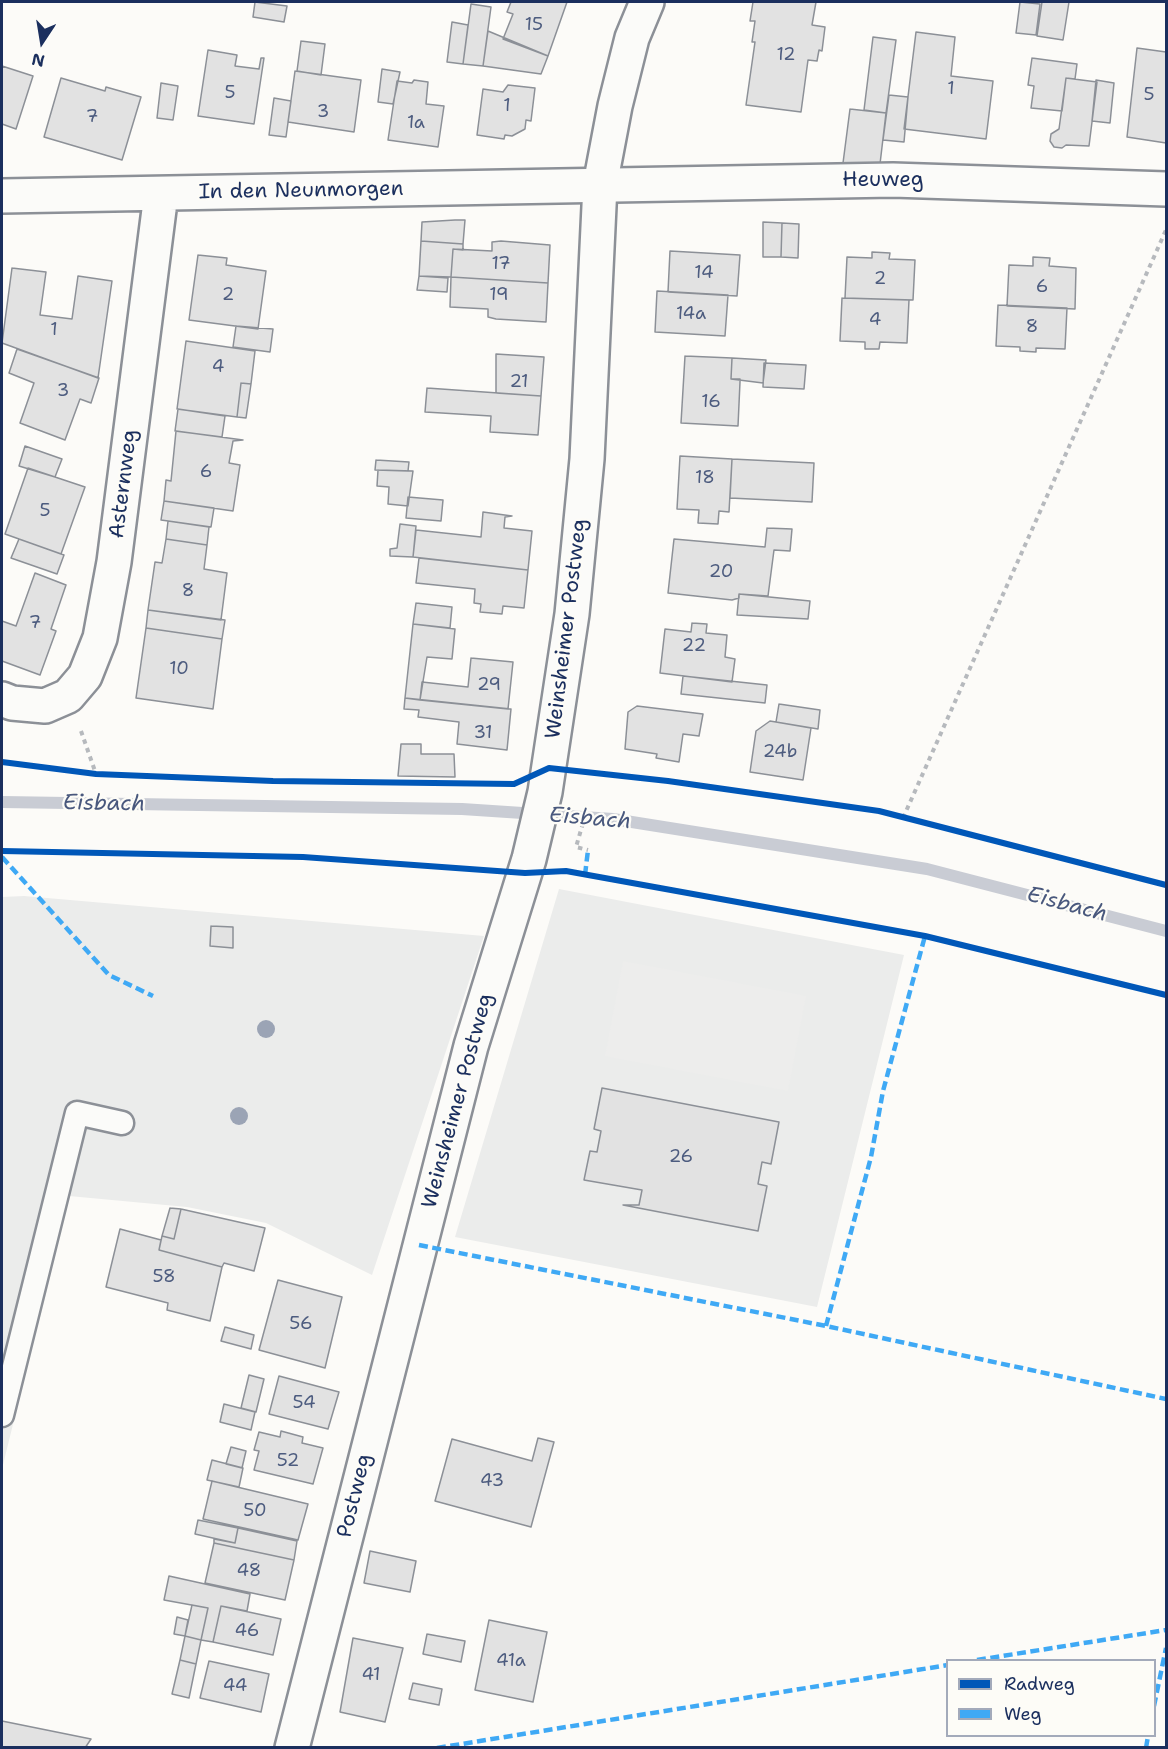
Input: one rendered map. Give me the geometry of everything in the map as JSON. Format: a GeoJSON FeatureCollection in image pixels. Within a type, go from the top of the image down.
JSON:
{"type":"FeatureCollection","features":[{"type":"Feature","properties":{"kind":"street","name":"Weinsheimer Postweg"},"geometry":{"type":"LineString","coordinates":[[419,1245],[471,1046],[529,859],[545,792],[572,614],[586,459],[600,185],[615,106],[632,38],[647,2]]}},
{"type":"Feature","properties":{"kind":"street","name":"Heuweg"},"geometry":{"type":"LineString","coordinates":[[600,185],[892,180],[1167,189]]}},
{"type":"Feature","properties":{"kind":"street","name":"In den Neunmorgen"},"geometry":{"type":"LineString","coordinates":[[2,196],[600,185]]}},
{"type":"Feature","properties":{"kind":"street","name":"Asternweg"},"geometry":{"type":"LineString","coordinates":[[68,696],[86,676],[100,638],[114,562],[161,194]]}},
{"type":"Feature","properties":{"kind":"street"},"geometry":{"type":"LineString","coordinates":[[2,699],[12,703],[45,706],[68,696]]}},
{"type":"Feature","properties":{"kind":"street","name":"Postweg"},"geometry":{"type":"LineString","coordinates":[[292,1748],[419,1245]]}},
{"type":"Feature","properties":{"kind":"lane"},"geometry":{"type":"LineString","coordinates":[[2,1415],[77,1113],[122,1123]]}},
{"type":"Feature","properties":{"kind":"path"},"geometry":{"type":"LineString","coordinates":[[903,818],[1167,230]]}},
{"type":"Feature","properties":{"kind":"path"},"geometry":{"type":"LineString","coordinates":[[68,696],[96,774]]}},
{"type":"Feature","properties":{"kind":"path"},"geometry":{"type":"LineString","coordinates":[[583,823],[576,847],[588,850]]}},
{"type":"Feature","properties":{"kind":"shaded area"},"geometry":{"type":"Polygon","coordinates":[[[559,889],[904,955],[817,1307],[455,1237],[559,889]]]}},
{"type":"Feature","properties":{"kind":"shaded area"},"geometry":{"type":"Polygon","coordinates":[[[24,896],[484,936],[372,1275],[266,1223],[187,1207],[69,1196],[2,1469],[2,897],[24,896]]]}},
{"type":"Feature","properties":{"kind":"shaded area"},"geometry":{"type":"Polygon","coordinates":[[[623,961],[806,996],[788,1091],[605,1056],[623,961]]]}},
{"type":"Feature","properties":{"kind":"building"},"geometry":{"type":"Polygon","coordinates":[[[255,2],[287,6],[284,22],[253,17],[255,2]]]}},
{"type":"Feature","properties":{"kind":"building"},"geometry":{"type":"Polygon","coordinates":[[[511,2],[567,2],[548,56],[503,39],[513,14],[507,12],[511,2]]]}},
{"type":"Feature","properties":{"kind":"building"},"geometry":{"type":"Polygon","coordinates":[[[753,2],[816,2],[812,25],[825,27],[822,51],[819,50],[817,61],[808,60],[801,112],[746,105],[755,42],[752,42],[755,21],[750,21],[753,2]]]}},
{"type":"Feature","properties":{"kind":"building"},"geometry":{"type":"Polygon","coordinates":[[[1020,2],[1040,4],[1036,35],[1016,33],[1020,2]]]}},
{"type":"Feature","properties":{"kind":"building"},"geometry":{"type":"Polygon","coordinates":[[[1042,2],[1069,2],[1063,40],[1037,36],[1042,2]]]}},
{"type":"Feature","properties":{"kind":"building"},"geometry":{"type":"Polygon","coordinates":[[[471,4],[491,7],[483,66],[463,64],[471,4]]]}},
{"type":"Feature","properties":{"kind":"building"},"geometry":{"type":"Polygon","coordinates":[[[452,22],[468,25],[463,64],[447,62],[452,22]]]}},
{"type":"Feature","properties":{"kind":"building"},"geometry":{"type":"Polygon","coordinates":[[[488,31],[548,56],[541,74],[483,66],[488,31]]]}},
{"type":"Feature","properties":{"kind":"building"},"geometry":{"type":"Polygon","coordinates":[[[916,32],[955,37],[951,76],[993,81],[986,139],[904,129],[916,32]]]}},
{"type":"Feature","properties":{"kind":"building"},"geometry":{"type":"Polygon","coordinates":[[[873,37],[896,40],[886,113],[864,110],[873,37]]]}},
{"type":"Feature","properties":{"kind":"building"},"geometry":{"type":"Polygon","coordinates":[[[301,41],[325,44],[321,75],[297,71],[301,41]]]}},
{"type":"Feature","properties":{"kind":"building"},"geometry":{"type":"Polygon","coordinates":[[[1137,48],[1166,52],[1166,143],[1127,137],[1137,48]]]}},
{"type":"Feature","properties":{"kind":"building"},"geometry":{"type":"Polygon","coordinates":[[[208,50],[237,55],[235,66],[259,69],[261,58],[264,58],[254,124],[198,116],[208,50]]]}},
{"type":"Feature","properties":{"kind":"building"},"geometry":{"type":"Polygon","coordinates":[[[1032,58],[1077,64],[1075,79],[1066,78],[1062,111],[1031,108],[1034,86],[1028,85],[1032,58]]]}},
{"type":"Feature","properties":{"kind":"building"},"geometry":{"type":"Polygon","coordinates":[[[2,66],[33,76],[16,129],[2,124],[2,66]]]}},
{"type":"Feature","properties":{"kind":"building"},"geometry":{"type":"Polygon","coordinates":[[[382,69],[400,72],[393,104],[378,102],[382,69]]]}},
{"type":"Feature","properties":{"kind":"building"},"geometry":{"type":"Polygon","coordinates":[[[295,71],[361,80],[354,132],[288,122],[295,71]]]}},
{"type":"Feature","properties":{"kind":"building"},"geometry":{"type":"Polygon","coordinates":[[[61,78],[105,91],[106,87],[141,97],[122,160],[44,137],[61,78]]]}},
{"type":"Feature","properties":{"kind":"building"},"geometry":{"type":"Polygon","coordinates":[[[1066,78],[1097,82],[1089,146],[1054,147],[1050,141],[1051,134],[1059,129],[1066,78]]]}},
{"type":"Feature","properties":{"kind":"building"},"geometry":{"type":"Polygon","coordinates":[[[414,80],[428,82],[426,104],[444,106],[438,147],[388,140],[397,81],[412,83],[414,80]]]}},
{"type":"Feature","properties":{"kind":"building"},"geometry":{"type":"Polygon","coordinates":[[[1096,80],[1114,83],[1110,123],[1092,121],[1096,80]]]}},
{"type":"Feature","properties":{"kind":"building"},"geometry":{"type":"Polygon","coordinates":[[[161,83],[178,86],[173,120],[157,118],[161,83]]]}},
{"type":"Feature","properties":{"kind":"building"},"geometry":{"type":"Polygon","coordinates":[[[508,85],[535,88],[531,121],[526,120],[525,129],[512,136],[505,135],[504,139],[477,135],[483,89],[503,92],[508,85]]]}},
{"type":"Feature","properties":{"kind":"building"},"geometry":{"type":"Polygon","coordinates":[[[889,95],[908,97],[904,142],[883,140],[889,95]]]}},
{"type":"Feature","properties":{"kind":"building"},"geometry":{"type":"Polygon","coordinates":[[[274,98],[291,101],[286,137],[269,135],[274,98]]]}},
{"type":"Feature","properties":{"kind":"building"},"geometry":{"type":"Polygon","coordinates":[[[850,109],[886,113],[880,164],[843,163],[850,109]]]}},
{"type":"Feature","properties":{"kind":"building"},"geometry":{"type":"Polygon","coordinates":[[[465,220],[463,244],[421,241],[422,222],[465,220]]]}},
{"type":"Feature","properties":{"kind":"building"},"geometry":{"type":"Polygon","coordinates":[[[763,222],[782,223],[781,257],[763,257],[763,222]]]}},
{"type":"Feature","properties":{"kind":"building"},"geometry":{"type":"Polygon","coordinates":[[[782,223],[799,224],[798,258],[781,257],[782,223]]]}},
{"type":"Feature","properties":{"kind":"building"},"geometry":{"type":"Polygon","coordinates":[[[421,241],[463,244],[463,250],[453,249],[451,277],[419,276],[421,241]]]}},
{"type":"Feature","properties":{"kind":"building"},"geometry":{"type":"Polygon","coordinates":[[[492,242],[550,245],[548,283],[451,277],[453,249],[492,251],[492,242]]]}},
{"type":"Feature","properties":{"kind":"building"},"geometry":{"type":"Polygon","coordinates":[[[670,251],[740,255],[737,296],[668,292],[670,251]]]}},
{"type":"Feature","properties":{"kind":"building"},"geometry":{"type":"Polygon","coordinates":[[[872,252],[890,253],[889,259],[915,260],[913,300],[845,298],[847,257],[872,258],[872,252]]]}},
{"type":"Feature","properties":{"kind":"building"},"geometry":{"type":"Polygon","coordinates":[[[198,255],[227,258],[226,265],[266,271],[258,329],[189,320],[198,255]]]}},
{"type":"Feature","properties":{"kind":"building"},"geometry":{"type":"Polygon","coordinates":[[[1033,257],[1050,258],[1049,266],[1076,268],[1075,309],[1007,306],[1009,265],[1033,266],[1033,257]]]}},
{"type":"Feature","properties":{"kind":"building"},"geometry":{"type":"Polygon","coordinates":[[[12,268],[46,272],[40,315],[72,319],[78,276],[112,281],[98,378],[2,343],[12,268]]]}},
{"type":"Feature","properties":{"kind":"building"},"geometry":{"type":"Polygon","coordinates":[[[419,276],[448,278],[447,292],[417,290],[419,276]]]}},
{"type":"Feature","properties":{"kind":"building"},"geometry":{"type":"Polygon","coordinates":[[[451,277],[548,283],[546,322],[496,319],[488,317],[488,309],[450,307],[451,277]]]}},
{"type":"Feature","properties":{"kind":"building"},"geometry":{"type":"Polygon","coordinates":[[[657,291],[728,295],[725,336],[655,332],[657,291]]]}},
{"type":"Feature","properties":{"kind":"building"},"geometry":{"type":"Polygon","coordinates":[[[842,298],[909,300],[907,343],[880,342],[879,349],[865,349],[865,342],[840,341],[842,298]]]}},
{"type":"Feature","properties":{"kind":"building"},"geometry":{"type":"Polygon","coordinates":[[[998,305],[1067,308],[1065,349],[1036,348],[1036,352],[1020,351],[1020,347],[996,346],[998,305]]]}},
{"type":"Feature","properties":{"kind":"building"},"geometry":{"type":"Polygon","coordinates":[[[236,326],[273,329],[270,352],[233,347],[236,326]]]}},
{"type":"Feature","properties":{"kind":"building"},"geometry":{"type":"Polygon","coordinates":[[[186,341],[255,351],[251,384],[241,383],[237,417],[177,409],[186,341]]]}},
{"type":"Feature","properties":{"kind":"building"},"geometry":{"type":"Polygon","coordinates":[[[17,349],[99,378],[91,403],[80,399],[65,440],[20,423],[34,383],[9,373],[17,349]]]}},
{"type":"Feature","properties":{"kind":"building"},"geometry":{"type":"Polygon","coordinates":[[[496,354],[544,357],[541,396],[496,393],[496,354]]]}},
{"type":"Feature","properties":{"kind":"building"},"geometry":{"type":"Polygon","coordinates":[[[685,356],[732,358],[731,379],[740,379],[738,426],[681,423],[685,356]]]}},
{"type":"Feature","properties":{"kind":"building"},"geometry":{"type":"Polygon","coordinates":[[[732,358],[766,360],[763,383],[731,379],[732,358]]]}},
{"type":"Feature","properties":{"kind":"building"},"geometry":{"type":"Polygon","coordinates":[[[764,363],[806,365],[804,389],[763,387],[764,363]]]}},
{"type":"Feature","properties":{"kind":"building"},"geometry":{"type":"Polygon","coordinates":[[[241,383],[251,384],[246,418],[237,417],[241,383]]]}},
{"type":"Feature","properties":{"kind":"building"},"geometry":{"type":"Polygon","coordinates":[[[427,388],[541,396],[538,435],[490,432],[491,416],[425,412],[427,388]]]}},
{"type":"Feature","properties":{"kind":"building"},"geometry":{"type":"Polygon","coordinates":[[[178,409],[225,416],[222,437],[175,431],[178,409]]]}},
{"type":"Feature","properties":{"kind":"building"},"geometry":{"type":"Polygon","coordinates":[[[176,431],[243,440],[233,441],[229,463],[240,465],[233,511],[164,501],[166,480],[171,481],[176,431]]]}},
{"type":"Feature","properties":{"kind":"building"},"geometry":{"type":"Polygon","coordinates":[[[25,446],[62,459],[55,477],[19,466],[25,446]]]}},
{"type":"Feature","properties":{"kind":"building"},"geometry":{"type":"Polygon","coordinates":[[[680,456],[732,459],[729,512],[719,511],[718,524],[698,523],[699,510],[677,509],[680,456]]]}},
{"type":"Feature","properties":{"kind":"building"},"geometry":{"type":"Polygon","coordinates":[[[732,459],[814,463],[812,502],[730,498],[732,459]]]}},
{"type":"Feature","properties":{"kind":"building"},"geometry":{"type":"Polygon","coordinates":[[[376,460],[409,462],[408,471],[375,470],[376,460]]]}},
{"type":"Feature","properties":{"kind":"building"},"geometry":{"type":"Polygon","coordinates":[[[28,468],[85,487],[61,554],[5,534],[28,468]]]}},
{"type":"Feature","properties":{"kind":"building"},"geometry":{"type":"Polygon","coordinates":[[[378,470],[413,471],[408,506],[388,504],[389,487],[377,486],[378,470]]]}},
{"type":"Feature","properties":{"kind":"building"},"geometry":{"type":"Polygon","coordinates":[[[408,497],[443,500],[441,521],[406,518],[408,497]]]}},
{"type":"Feature","properties":{"kind":"building"},"geometry":{"type":"Polygon","coordinates":[[[164,501],[214,508],[211,527],[161,520],[164,501]]]}},
{"type":"Feature","properties":{"kind":"building"},"geometry":{"type":"Polygon","coordinates":[[[483,512],[512,516],[505,517],[504,528],[532,531],[528,570],[413,557],[416,530],[481,537],[483,512]]]}},
{"type":"Feature","properties":{"kind":"building"},"geometry":{"type":"Polygon","coordinates":[[[168,521],[209,527],[207,545],[166,539],[168,521]]]}},
{"type":"Feature","properties":{"kind":"building"},"geometry":{"type":"Polygon","coordinates":[[[400,524],[416,526],[413,557],[390,556],[390,549],[397,548],[400,524]]]}},
{"type":"Feature","properties":{"kind":"building"},"geometry":{"type":"Polygon","coordinates":[[[767,528],[792,529],[790,551],[774,550],[768,596],[739,594],[739,598],[732,600],[668,593],[674,539],[765,547],[767,528]]]}},
{"type":"Feature","properties":{"kind":"building"},"geometry":{"type":"Polygon","coordinates":[[[19,539],[64,555],[57,574],[11,558],[19,539]]]}},
{"type":"Feature","properties":{"kind":"building"},"geometry":{"type":"Polygon","coordinates":[[[166,539],[207,545],[204,569],[227,573],[221,620],[148,610],[155,562],[162,563],[166,539]]]}},
{"type":"Feature","properties":{"kind":"building"},"geometry":{"type":"Polygon","coordinates":[[[419,558],[528,570],[524,608],[503,606],[502,614],[480,612],[481,604],[474,603],[475,589],[416,583],[419,558]]]}},
{"type":"Feature","properties":{"kind":"building"},"geometry":{"type":"Polygon","coordinates":[[[35,573],[66,585],[51,629],[56,631],[40,675],[2,661],[2,621],[16,626],[35,573]]]}},
{"type":"Feature","properties":{"kind":"building"},"geometry":{"type":"Polygon","coordinates":[[[739,594],[810,601],[808,619],[737,615],[739,594]]]}},
{"type":"Feature","properties":{"kind":"building"},"geometry":{"type":"Polygon","coordinates":[[[416,603],[452,607],[450,628],[413,624],[416,603]]]}},
{"type":"Feature","properties":{"kind":"building"},"geometry":{"type":"Polygon","coordinates":[[[148,610],[225,620],[222,639],[146,628],[148,610]]]}},
{"type":"Feature","properties":{"kind":"building"},"geometry":{"type":"Polygon","coordinates":[[[692,623],[707,624],[706,633],[727,635],[725,657],[735,659],[732,682],[660,673],[665,629],[691,632],[692,623]]]}},
{"type":"Feature","properties":{"kind":"building"},"geometry":{"type":"Polygon","coordinates":[[[413,624],[455,629],[452,659],[427,657],[420,700],[405,698],[413,624]]]}},
{"type":"Feature","properties":{"kind":"building"},"geometry":{"type":"Polygon","coordinates":[[[146,628],[222,639],[213,709],[136,698],[146,628]]]}},
{"type":"Feature","properties":{"kind":"building"},"geometry":{"type":"Polygon","coordinates":[[[471,658],[513,662],[508,709],[420,700],[422,682],[468,687],[471,658]]]}},
{"type":"Feature","properties":{"kind":"building"},"geometry":{"type":"Polygon","coordinates":[[[683,676],[767,685],[765,703],[681,694],[683,676]]]}},
{"type":"Feature","properties":{"kind":"building"},"geometry":{"type":"Polygon","coordinates":[[[405,698],[511,709],[507,750],[457,744],[459,722],[418,717],[419,710],[404,709],[405,698]]]}},
{"type":"Feature","properties":{"kind":"building"},"geometry":{"type":"Polygon","coordinates":[[[779,704],[820,710],[818,729],[776,722],[779,704]]]}},
{"type":"Feature","properties":{"kind":"building"},"geometry":{"type":"Polygon","coordinates":[[[637,706],[703,714],[699,736],[683,734],[679,762],[656,758],[657,754],[625,749],[628,712],[637,706]]]}},
{"type":"Feature","properties":{"kind":"building"},"geometry":{"type":"Polygon","coordinates":[[[770,721],[811,728],[803,780],[750,772],[756,731],[770,721]]]}},
{"type":"Feature","properties":{"kind":"building"},"geometry":{"type":"Polygon","coordinates":[[[401,744],[421,744],[421,754],[454,754],[455,777],[398,776],[401,744]]]}},
{"type":"Feature","properties":{"kind":"building"},"geometry":{"type":"Polygon","coordinates":[[[211,926],[233,927],[233,948],[210,946],[211,926]]]}},
{"type":"Feature","properties":{"kind":"building"},"geometry":{"type":"Polygon","coordinates":[[[602,1088],[779,1122],[771,1164],[762,1162],[758,1184],[767,1186],[758,1231],[623,1205],[639,1205],[642,1190],[584,1180],[590,1151],[597,1152],[601,1131],[594,1129],[602,1088]]]}},
{"type":"Feature","properties":{"kind":"building"},"geometry":{"type":"Polygon","coordinates":[[[170,1208],[181,1209],[174,1239],[162,1236],[170,1208]]]}},
{"type":"Feature","properties":{"kind":"building"},"geometry":{"type":"Polygon","coordinates":[[[181,1209],[265,1228],[254,1271],[224,1263],[222,1267],[159,1250],[162,1236],[174,1239],[181,1209]]]}},
{"type":"Feature","properties":{"kind":"building"},"geometry":{"type":"Polygon","coordinates":[[[120,1229],[161,1240],[159,1250],[222,1267],[210,1321],[167,1310],[168,1303],[106,1287],[120,1229]]]}},
{"type":"Feature","properties":{"kind":"building"},"geometry":{"type":"Polygon","coordinates":[[[278,1280],[342,1297],[325,1368],[259,1350],[278,1280]]]}},
{"type":"Feature","properties":{"kind":"building"},"geometry":{"type":"Polygon","coordinates":[[[225,1327],[254,1335],[251,1349],[221,1341],[225,1327]]]}},
{"type":"Feature","properties":{"kind":"building"},"geometry":{"type":"Polygon","coordinates":[[[249,1375],[264,1379],[256,1412],[241,1408],[249,1375]]]}},
{"type":"Feature","properties":{"kind":"building"},"geometry":{"type":"Polygon","coordinates":[[[279,1376],[339,1392],[328,1429],[269,1414],[279,1376]]]}},
{"type":"Feature","properties":{"kind":"building"},"geometry":{"type":"Polygon","coordinates":[[[224,1404],[255,1412],[251,1430],[220,1422],[224,1404]]]}},
{"type":"Feature","properties":{"kind":"building"},"geometry":{"type":"Polygon","coordinates":[[[281,1431],[303,1437],[302,1443],[323,1448],[313,1484],[254,1470],[259,1451],[254,1450],[259,1432],[280,1437],[281,1431]]]}},
{"type":"Feature","properties":{"kind":"building"},"geometry":{"type":"Polygon","coordinates":[[[538,1438],[554,1442],[531,1527],[435,1501],[452,1439],[532,1461],[538,1438]]]}},
{"type":"Feature","properties":{"kind":"building"},"geometry":{"type":"Polygon","coordinates":[[[231,1447],[246,1451],[242,1468],[226,1464],[231,1447]]]}},
{"type":"Feature","properties":{"kind":"building"},"geometry":{"type":"Polygon","coordinates":[[[212,1460],[243,1468],[239,1487],[207,1480],[212,1460]]]}},
{"type":"Feature","properties":{"kind":"building"},"geometry":{"type":"Polygon","coordinates":[[[212,1481],[308,1504],[298,1540],[203,1519],[212,1481]]]}},
{"type":"Feature","properties":{"kind":"building"},"geometry":{"type":"Polygon","coordinates":[[[198,1520],[238,1528],[235,1543],[195,1534],[198,1520]]]}},
{"type":"Feature","properties":{"kind":"building"},"geometry":{"type":"Polygon","coordinates":[[[238,1528],[297,1541],[294,1560],[214,1543],[214,1539],[235,1543],[238,1528]]]}},
{"type":"Feature","properties":{"kind":"building"},"geometry":{"type":"Polygon","coordinates":[[[214,1543],[294,1560],[285,1600],[205,1583],[214,1543]]]}},
{"type":"Feature","properties":{"kind":"building"},"geometry":{"type":"Polygon","coordinates":[[[370,1551],[416,1561],[410,1592],[364,1583],[370,1551]]]}},
{"type":"Feature","properties":{"kind":"building"},"geometry":{"type":"Polygon","coordinates":[[[169,1576],[250,1594],[247,1611],[221,1606],[213,1642],[201,1640],[208,1608],[164,1600],[169,1576]]]}},
{"type":"Feature","properties":{"kind":"building"},"geometry":{"type":"Polygon","coordinates":[[[192,1605],[208,1608],[201,1640],[185,1636],[192,1605]]]}},
{"type":"Feature","properties":{"kind":"building"},"geometry":{"type":"Polygon","coordinates":[[[221,1606],[281,1619],[273,1655],[213,1642],[221,1606]]]}},
{"type":"Feature","properties":{"kind":"building"},"geometry":{"type":"Polygon","coordinates":[[[177,1617],[188,1620],[185,1636],[174,1634],[177,1617]]]}},
{"type":"Feature","properties":{"kind":"building"},"geometry":{"type":"Polygon","coordinates":[[[489,1620],[547,1632],[533,1702],[475,1690],[489,1620]]]}},
{"type":"Feature","properties":{"kind":"building"},"geometry":{"type":"Polygon","coordinates":[[[427,1634],[465,1641],[461,1662],[423,1654],[427,1634]]]}},
{"type":"Feature","properties":{"kind":"building"},"geometry":{"type":"Polygon","coordinates":[[[185,1636],[201,1640],[196,1664],[180,1660],[185,1636]]]}},
{"type":"Feature","properties":{"kind":"building"},"geometry":{"type":"Polygon","coordinates":[[[353,1638],[403,1648],[385,1722],[340,1712],[353,1638]]]}},
{"type":"Feature","properties":{"kind":"building"},"geometry":{"type":"Polygon","coordinates":[[[180,1660],[196,1664],[189,1698],[172,1694],[180,1660]]]}},
{"type":"Feature","properties":{"kind":"building"},"geometry":{"type":"Polygon","coordinates":[[[209,1661],[269,1674],[261,1712],[200,1698],[209,1661]]]}},
{"type":"Feature","properties":{"kind":"building"},"geometry":{"type":"Polygon","coordinates":[[[413,1683],[442,1689],[439,1705],[409,1699],[413,1683]]]}},
{"type":"Feature","properties":{"kind":"building"},"geometry":{"type":"Polygon","coordinates":[[[2,1721],[91,1739],[85,1748],[2,1748],[2,1721]]]}},
{"type":"Feature","properties":{"kind":"waterway","name":"Eisbach"},"geometry":{"type":"LineString","coordinates":[[2,802],[462,809],[613,819],[927,869],[1166,931]]}},
{"type":"Feature","properties":{"kind":"marked path"},"geometry":{"type":"LineString","coordinates":[[585,875],[588,850]]}},
{"type":"Feature","properties":{"kind":"marked path"},"geometry":{"type":"LineString","coordinates":[[2,857],[109,975],[153,996]]}},
{"type":"Feature","properties":{"kind":"marked path"},"geometry":{"type":"LineString","coordinates":[[826,1326],[871,1157],[883,1091],[925,936]]}},
{"type":"Feature","properties":{"kind":"marked path"},"geometry":{"type":"LineString","coordinates":[[419,1245],[826,1326],[1166,1399]]}},
{"type":"Feature","properties":{"kind":"marked path"},"geometry":{"type":"LineString","coordinates":[[983,1659],[1166,1630]]}},
{"type":"Feature","properties":{"kind":"marked path"},"geometry":{"type":"LineString","coordinates":[[1156,1696],[1166,1648]]}},
{"type":"Feature","properties":{"kind":"marked path"},"geometry":{"type":"LineString","coordinates":[[437,1748],[946,1665]]}},
{"type":"Feature","properties":{"kind":"marked path"},"geometry":{"type":"LineString","coordinates":[[1146,1748],[1148,1737]]}},
{"type":"Feature","properties":{"kind":"cycle path"},"geometry":{"type":"LineString","coordinates":[[2,762],[96,774],[273,781],[514,784],[549,768],[668,781],[879,811],[1166,885]]}},
{"type":"Feature","properties":{"kind":"cycle path"},"geometry":{"type":"LineString","coordinates":[[2,851],[303,857],[525,873],[566,871],[925,936],[1166,995]]}}]}
